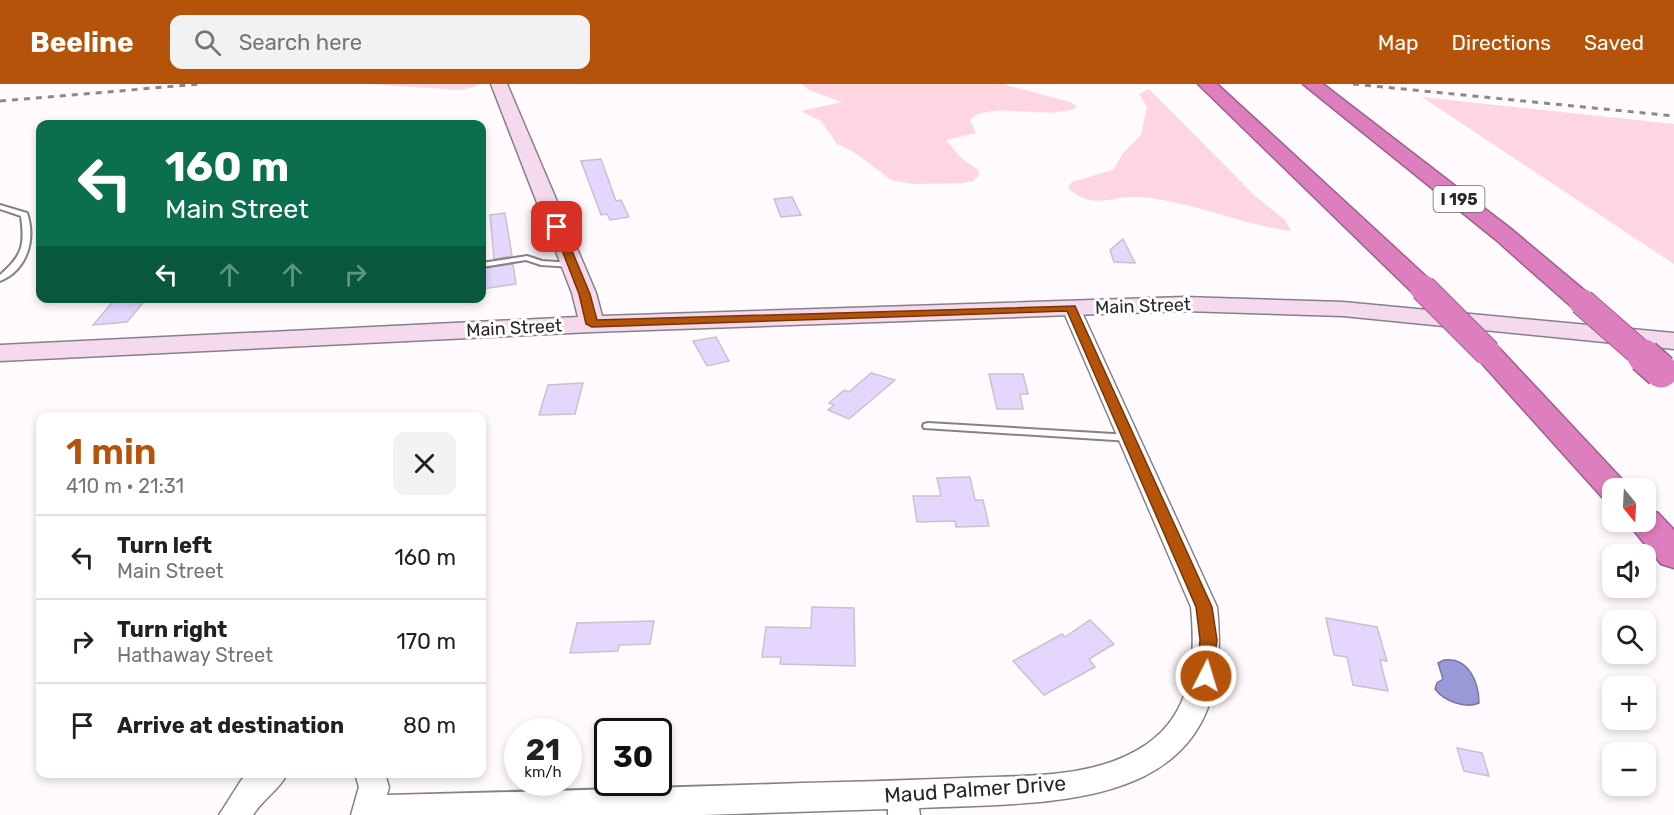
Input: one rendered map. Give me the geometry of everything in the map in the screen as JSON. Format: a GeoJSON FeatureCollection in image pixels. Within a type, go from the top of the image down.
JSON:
{"type":"FeatureCollection","features":[{"type":"Feature","properties":{"kind":"highway","name":"I 195"},"geometry":{"type":"LineString","coordinates":[[1312,84],[1335,99],[1503,234],[1668,376]]}},
{"type":"Feature","properties":{"kind":"highway"},"geometry":{"type":"LineString","coordinates":[[1211,88],[1423,288],[1488,353],[1604,478]]}},
{"type":"Feature","properties":{"kind":"highway"},"geometry":{"type":"LineString","coordinates":[[1654,532],[1674,554]]}},
{"type":"Feature","properties":{"kind":"main road"},"geometry":{"type":"LineString","coordinates":[[499,84],[573,265],[592,324]]}},
{"type":"Feature","properties":{"kind":"main road","name":"Main Street"},"geometry":{"type":"LineString","coordinates":[[0,353],[592,324],[1184,304],[1343,309],[1674,341]]}},
{"type":"Feature","properties":{"kind":"street","name":"Maud Palmer Drive"},"geometry":{"type":"LineString","coordinates":[[371,778],[374,787],[368,813],[903,805],[1054,788],[1096,779],[1137,766],[1167,745],[1194,713],[1206,676],[1209,640],[1204,607],[1071,308]]}},
{"type":"Feature","properties":{"kind":"street"},"geometry":{"type":"LineString","coordinates":[[236,815],[253,789],[267,778]]}},
{"type":"Feature","properties":{"kind":"lane"},"geometry":{"type":"LineString","coordinates":[[0,207],[24,215],[29,243],[21,260],[0,279]]}},
{"type":"Feature","properties":{"kind":"lane"},"geometry":{"type":"LineString","coordinates":[[486,264],[526,258],[541,263],[573,265]]}},
{"type":"Feature","properties":{"kind":"lane"},"geometry":{"type":"LineString","coordinates":[[928,426],[1130,438]]}},
{"type":"Feature","properties":{"kind":"shaded area"},"geometry":{"type":"Polygon","coordinates":[[[368,84],[477,84],[477,86],[461,90],[368,84]]]}},
{"type":"Feature","properties":{"kind":"shaded area"},"geometry":{"type":"Polygon","coordinates":[[[802,84],[1003,84],[1070,102],[1077,107],[1052,112],[991,111],[979,114],[970,120],[976,133],[946,140],[961,158],[978,170],[979,175],[973,181],[963,183],[912,184],[891,180],[854,152],[837,144],[821,121],[801,111],[842,102],[809,90],[802,84]]]}},
{"type":"Feature","properties":{"kind":"shaded area"},"geometry":{"type":"Polygon","coordinates":[[[1149,89],[1254,195],[1285,220],[1291,231],[1142,197],[1095,201],[1078,195],[1068,188],[1072,182],[1113,170],[1123,153],[1141,135],[1147,107],[1139,94],[1149,89]]]}},
{"type":"Feature","properties":{"kind":"shaded area"},"geometry":{"type":"Polygon","coordinates":[[[1422,97],[1674,124],[1674,264],[1422,97]]]}},
{"type":"Feature","properties":{"kind":"water"},"geometry":{"type":"Polygon","coordinates":[[[1444,660],[1460,663],[1471,673],[1477,687],[1479,703],[1467,705],[1455,703],[1435,689],[1437,683],[1443,679],[1438,663],[1444,660]]]}},
{"type":"Feature","properties":{"kind":"building"},"geometry":{"type":"Polygon","coordinates":[[[601,159],[616,201],[621,200],[629,217],[610,220],[607,214],[601,215],[581,161],[601,159]]]}},
{"type":"Feature","properties":{"kind":"building"},"geometry":{"type":"Polygon","coordinates":[[[792,197],[801,215],[781,217],[774,199],[792,197]]]}},
{"type":"Feature","properties":{"kind":"building"},"geometry":{"type":"Polygon","coordinates":[[[505,213],[512,256],[494,259],[490,215],[505,213]]]}},
{"type":"Feature","properties":{"kind":"building"},"geometry":{"type":"Polygon","coordinates":[[[1123,239],[1135,263],[1114,262],[1110,250],[1123,239]]]}},
{"type":"Feature","properties":{"kind":"building"},"geometry":{"type":"Polygon","coordinates":[[[513,264],[516,284],[486,288],[486,268],[513,264]]]}},
{"type":"Feature","properties":{"kind":"building"},"geometry":{"type":"Polygon","coordinates":[[[112,303],[143,303],[127,322],[93,325],[112,303]]]}},
{"type":"Feature","properties":{"kind":"building"},"geometry":{"type":"Polygon","coordinates":[[[716,337],[729,361],[707,366],[693,341],[716,337]]]}},
{"type":"Feature","properties":{"kind":"building"},"geometry":{"type":"Polygon","coordinates":[[[871,373],[895,380],[849,419],[828,410],[834,405],[829,403],[844,390],[849,392],[871,373]]]}},
{"type":"Feature","properties":{"kind":"building"},"geometry":{"type":"Polygon","coordinates":[[[989,374],[1023,374],[1028,394],[1020,394],[1023,409],[997,409],[989,374]]]}},
{"type":"Feature","properties":{"kind":"building"},"geometry":{"type":"Polygon","coordinates":[[[583,383],[575,414],[539,415],[548,385],[583,383]]]}},
{"type":"Feature","properties":{"kind":"building"},"geometry":{"type":"Polygon","coordinates":[[[970,477],[975,500],[983,500],[989,526],[956,527],[955,521],[917,522],[913,496],[941,496],[937,478],[970,477]]]}},
{"type":"Feature","properties":{"kind":"building"},"geometry":{"type":"Polygon","coordinates":[[[812,607],[854,608],[855,666],[780,664],[781,657],[762,657],[766,627],[811,628],[812,607]]]}},
{"type":"Feature","properties":{"kind":"building"},"geometry":{"type":"Polygon","coordinates":[[[1326,618],[1377,627],[1387,661],[1380,660],[1388,691],[1353,685],[1347,657],[1334,655],[1326,618]]]}},
{"type":"Feature","properties":{"kind":"building"},"geometry":{"type":"Polygon","coordinates":[[[1090,620],[1114,644],[1089,659],[1095,667],[1044,695],[1013,661],[1062,634],[1065,637],[1090,620]]]}},
{"type":"Feature","properties":{"kind":"building"},"geometry":{"type":"Polygon","coordinates":[[[654,621],[650,644],[619,645],[618,651],[570,653],[577,623],[654,621]]]}},
{"type":"Feature","properties":{"kind":"building"},"geometry":{"type":"Polygon","coordinates":[[[1457,748],[1482,753],[1489,776],[1464,771],[1457,748]]]}},
{"type":"Feature","properties":{"kind":"railway"},"geometry":{"type":"LineString","coordinates":[[0,101],[201,84]]}},
{"type":"Feature","properties":{"kind":"railway"},"geometry":{"type":"LineString","coordinates":[[1353,84],[1674,116]]}},
{"type":"Feature","properties":{"kind":"route"},"geometry":{"type":"LineString","coordinates":[[557,227],[584,294],[592,324],[1071,308],[1204,607],[1209,640],[1206,676]]}}]}
